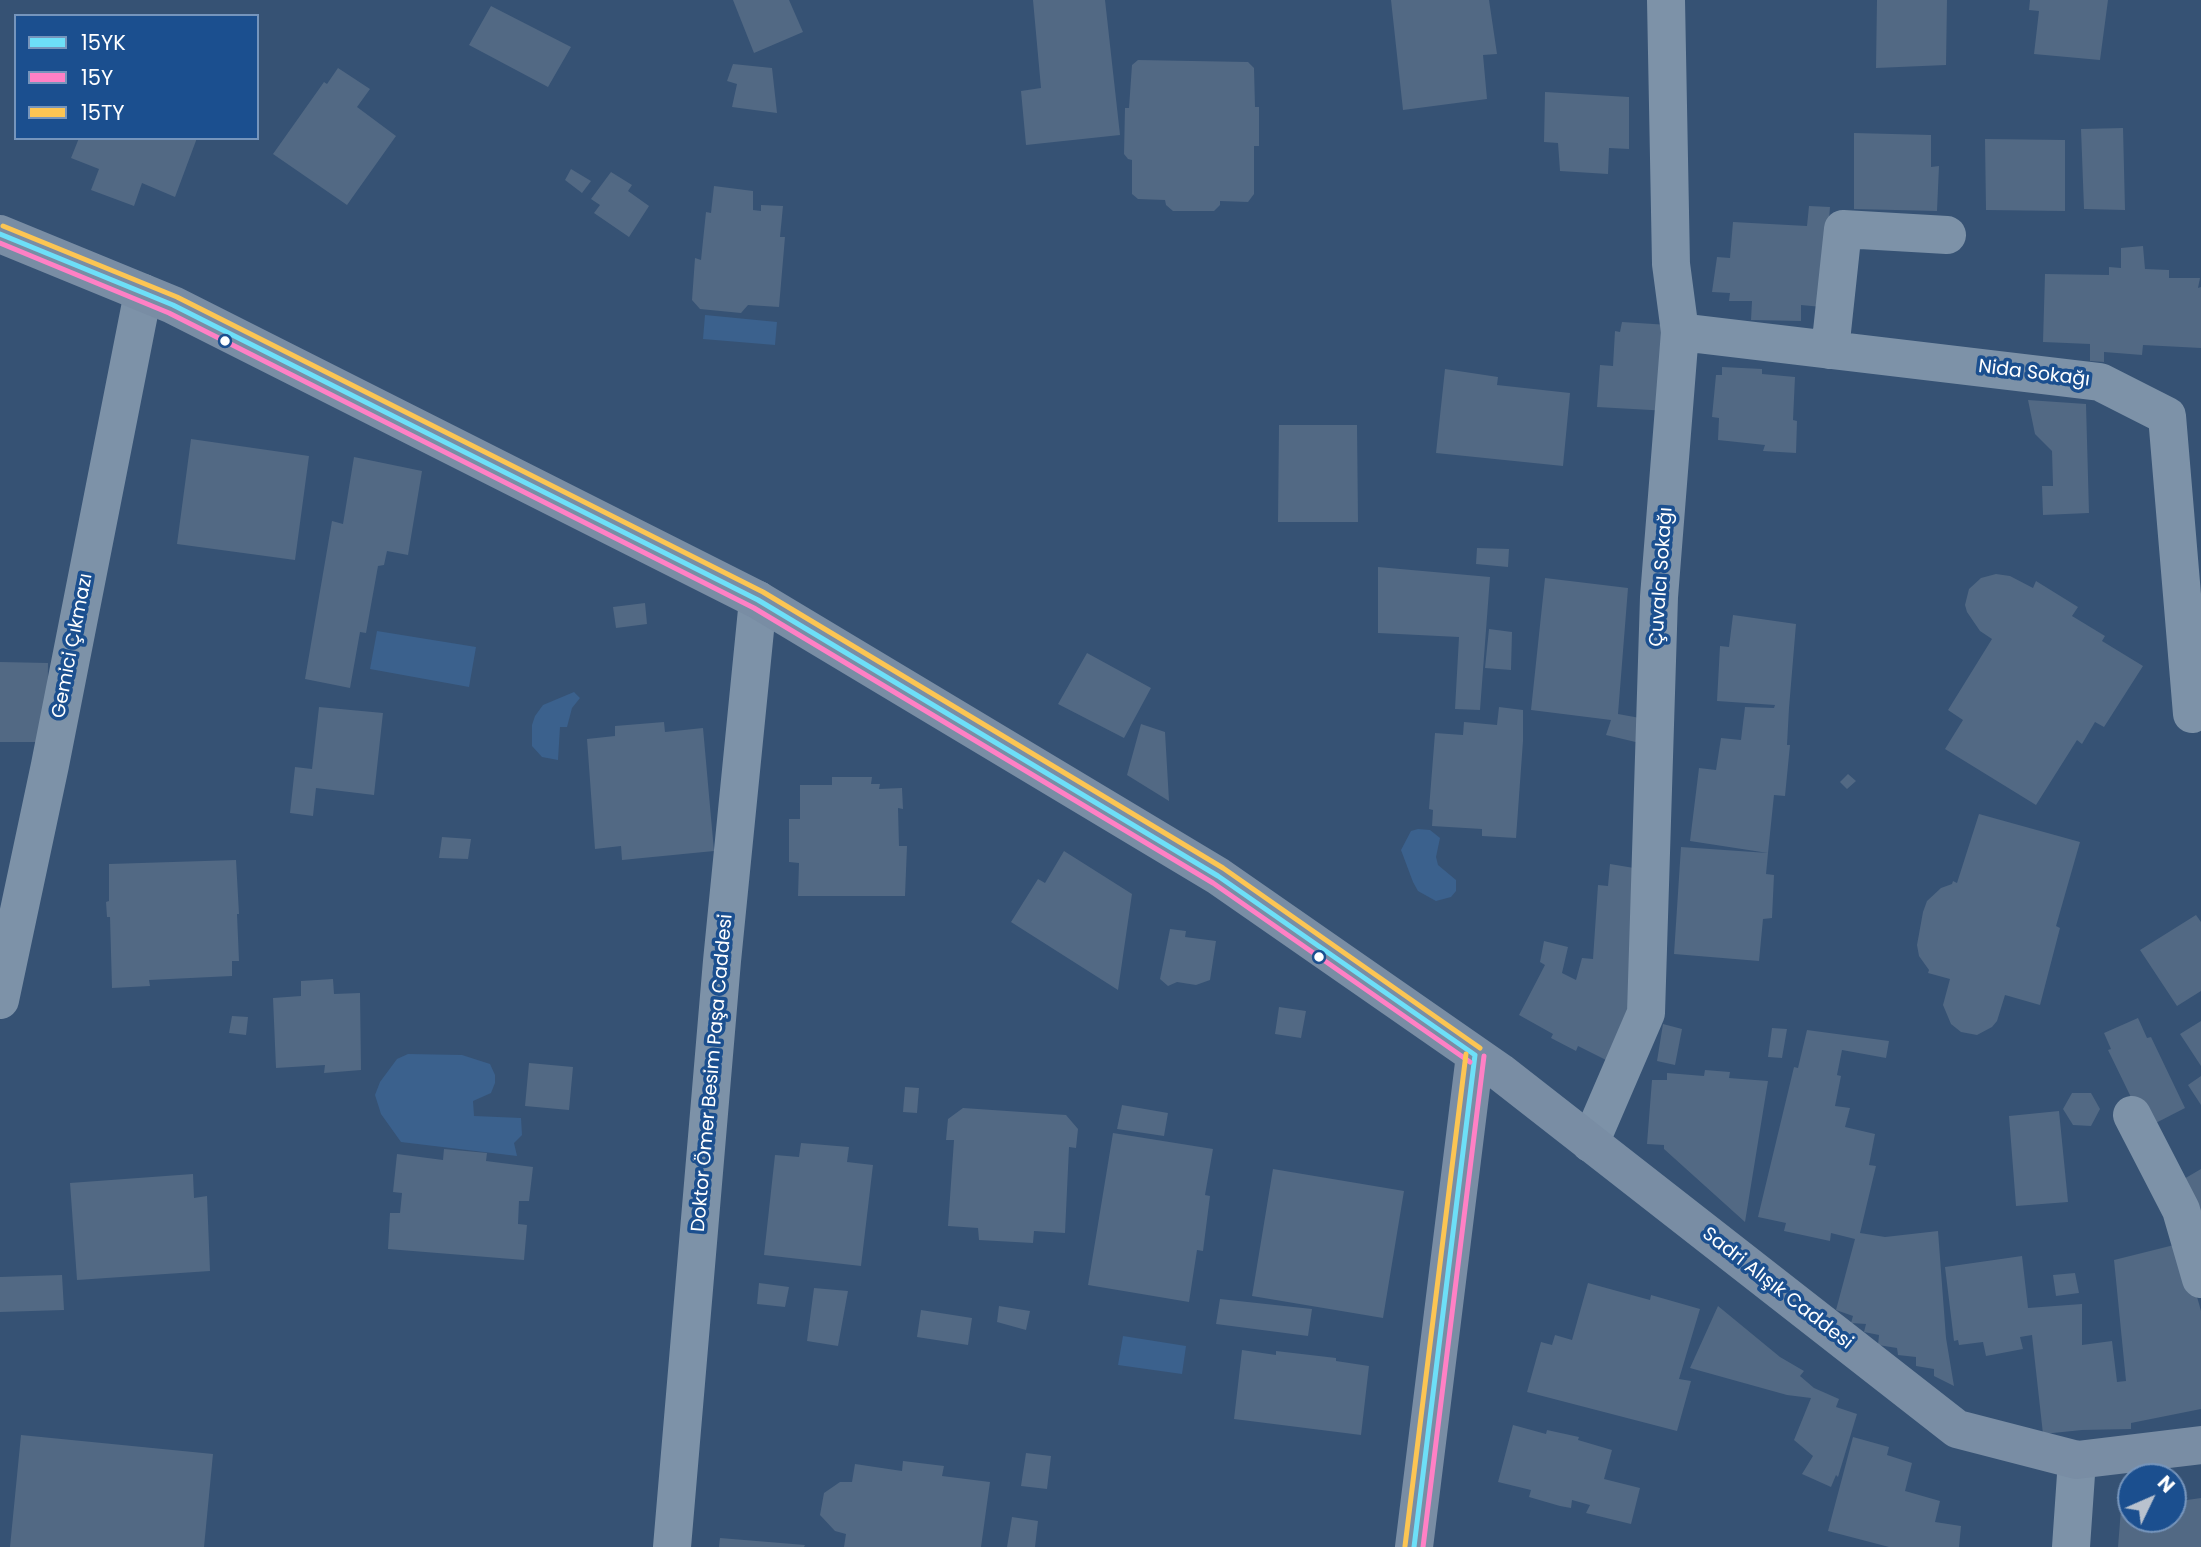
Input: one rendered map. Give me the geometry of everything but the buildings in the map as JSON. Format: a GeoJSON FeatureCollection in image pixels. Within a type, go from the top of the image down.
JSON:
{"type":"FeatureCollection","features":[{"type":"Feature","properties":{"kind":"street","name":"Çuvalcı Sokağı"},"geometry":{"type":"LineString","coordinates":[[1590,1143],[1646,1013],[1659,597],[1680,332],[1671,264],[1666,0]]}},
{"type":"Feature","properties":{"kind":"street"},"geometry":{"type":"LineString","coordinates":[[1830,350],[1843,229],[1947,235]]}},
{"type":"Feature","properties":{"kind":"street","name":"Sadri Alışık Caddesi"},"geometry":{"type":"LineString","coordinates":[[0,233],[173,305],[758,600],[1218,876],[1475,1055],[1957,1429],[2077,1460],[2201,1445]]}},
{"type":"Feature","properties":{"kind":"street","name":"Gemici Çıkmazı"},"geometry":{"type":"LineString","coordinates":[[0,1000],[50,765],[143,293]]}},
{"type":"Feature","properties":{"kind":"street","name":"Nida Sokağı"},"geometry":{"type":"LineString","coordinates":[[1680,332],[2100,382],[2167,416],[2192,714]]}},
{"type":"Feature","properties":{"kind":"street","name":"Doktor Ömer Besim Paşa Caddesi"},"geometry":{"type":"LineString","coordinates":[[672,1547],[722,961],[758,600]]}},
{"type":"Feature","properties":{"kind":"street"},"geometry":{"type":"LineString","coordinates":[[1413,1547],[1475,1055]]}},
{"type":"Feature","properties":{"kind":"street"},"geometry":{"type":"LineString","coordinates":[[2132,1115],[2181,1210],[2201,1279]]}},
{"type":"Feature","properties":{"kind":"street"},"geometry":{"type":"LineString","coordinates":[[2071,1547],[2077,1460]]}},
{"type":"Feature","properties":{"kind":"water"},"geometry":{"type":"Polygon","coordinates":[[[705,315],[777,322],[775,345],[703,339],[705,315]]]}},
{"type":"Feature","properties":{"kind":"water"},"geometry":{"type":"Polygon","coordinates":[[[377,631],[476,647],[469,687],[370,669],[377,631]]]}},
{"type":"Feature","properties":{"kind":"water"},"geometry":{"type":"Polygon","coordinates":[[[574,692],[580,698],[572,708],[567,727],[560,727],[558,760],[542,757],[532,746],[535,716],[543,705],[574,692]]]}},
{"type":"Feature","properties":{"kind":"water"},"geometry":{"type":"Polygon","coordinates":[[[1430,830],[1440,838],[1436,857],[1438,865],[1456,880],[1456,891],[1451,897],[1436,901],[1418,891],[1413,882],[1401,850],[1411,831],[1430,830]]]}},
{"type":"Feature","properties":{"kind":"water"},"geometry":{"type":"Polygon","coordinates":[[[408,1054],[462,1055],[490,1064],[495,1083],[491,1093],[473,1101],[474,1116],[521,1118],[522,1135],[514,1143],[517,1156],[401,1142],[381,1114],[375,1095],[380,1082],[397,1059],[408,1054]]]}},
{"type":"Feature","properties":{"kind":"water"},"geometry":{"type":"Polygon","coordinates":[[[1123,1336],[1186,1346],[1182,1374],[1118,1365],[1123,1336]]]}},
{"type":"Feature","properties":{"kind":"transit line","name":"15TY"},"geometry":{"type":"LineString","coordinates":[[3,226],[177,297],[763,592],[1223,868],[1480,1048]]}},
{"type":"Feature","properties":{"kind":"transit line","name":"15YK"},"geometry":{"type":"LineString","coordinates":[[0,234],[173,305],[758,600],[1218,876],[1475,1055]]}},
{"type":"Feature","properties":{"kind":"transit line","name":"15Y"},"geometry":{"type":"LineString","coordinates":[[0,243],[169,313],[754,608],[1213,883],[1470,1062]]}},
{"type":"Feature","properties":{"kind":"transit line","name":"15TY"},"geometry":{"type":"LineString","coordinates":[[1405,1546],[1466,1054]]}},
{"type":"Feature","properties":{"kind":"transit line","name":"15YK"},"geometry":{"type":"LineString","coordinates":[[1414,1547],[1475,1055]]}},
{"type":"Feature","properties":{"kind":"transit line","name":"15Y"},"geometry":{"type":"LineString","coordinates":[[1423,1547],[1484,1056]]}}]}
